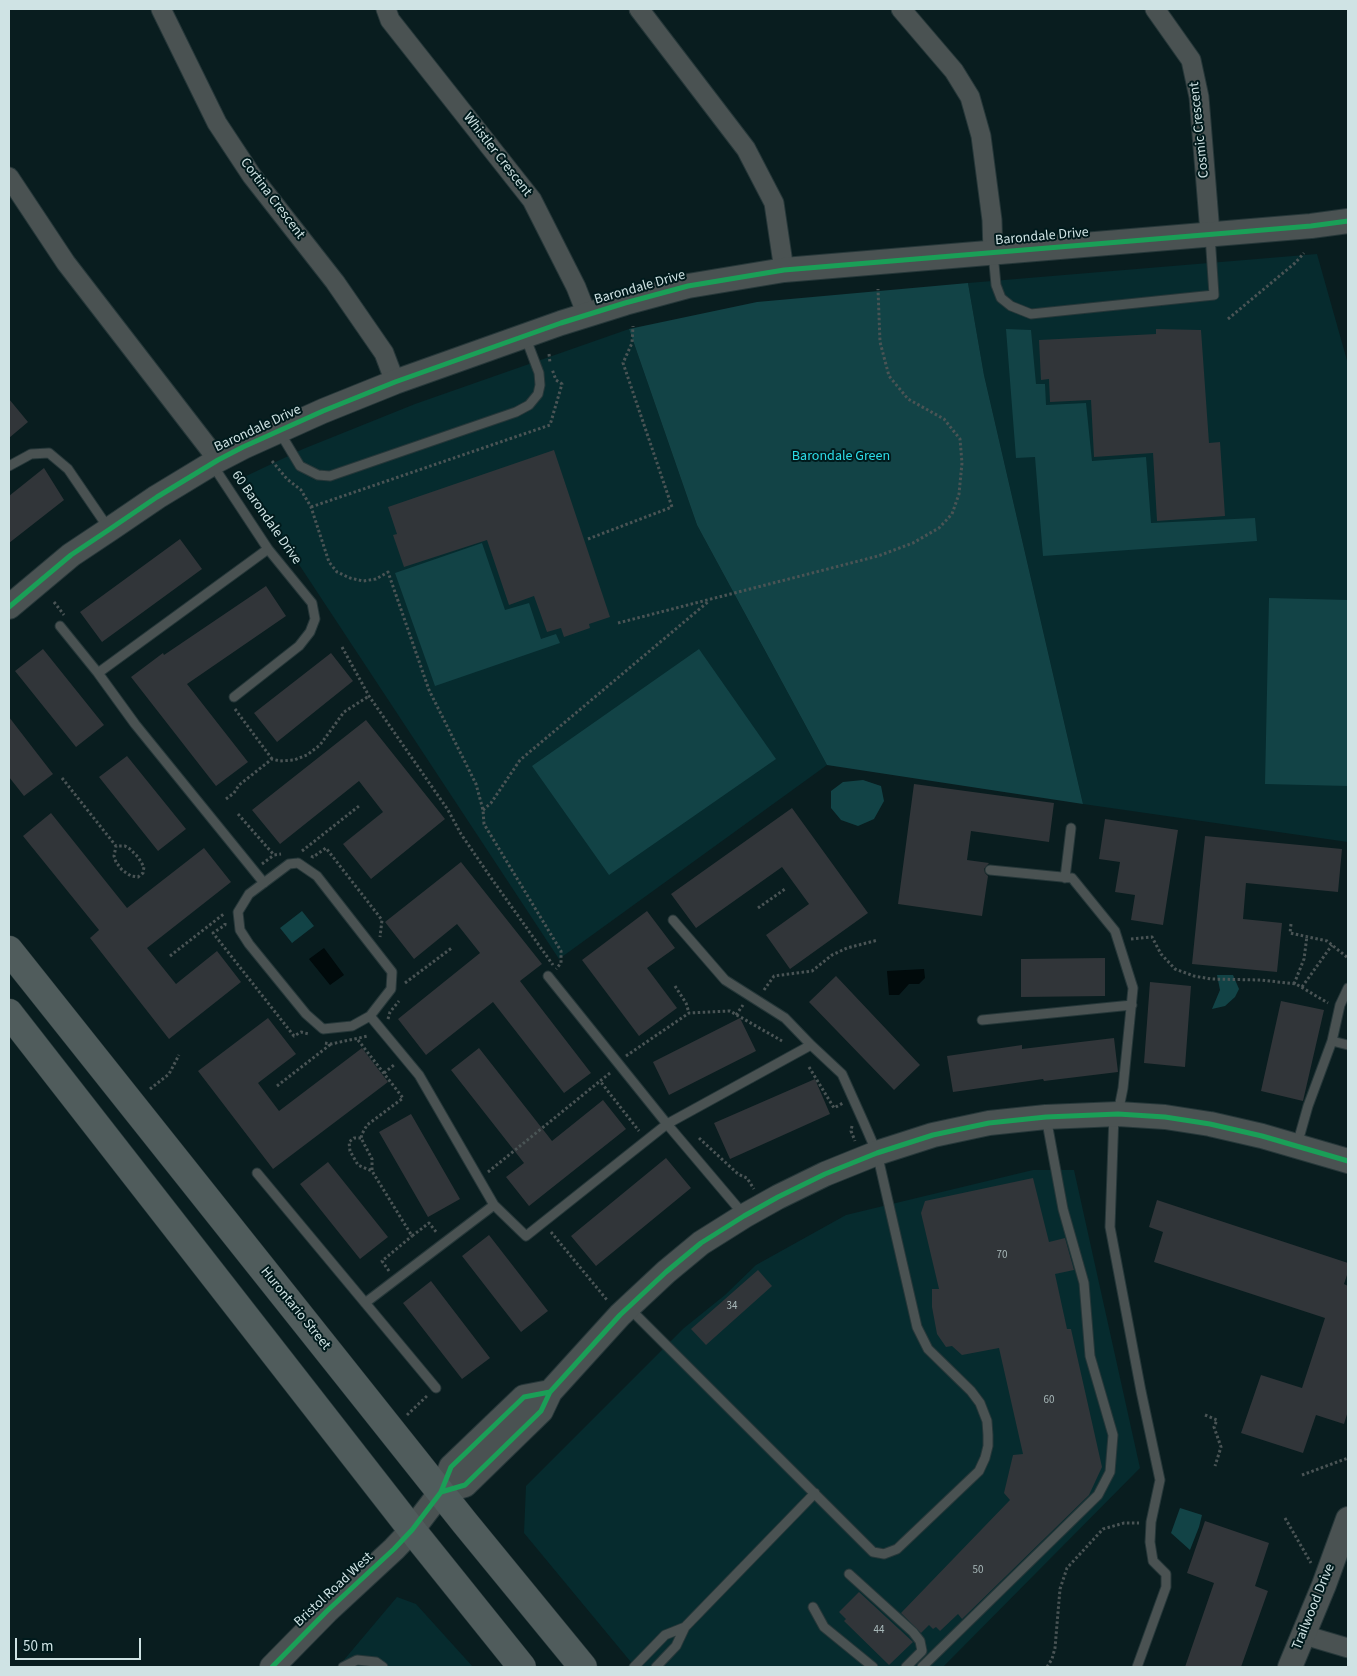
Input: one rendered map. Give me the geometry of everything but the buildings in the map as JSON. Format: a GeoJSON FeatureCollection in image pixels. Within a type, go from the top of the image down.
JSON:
{"type":"FeatureCollection","features":[{"type":"Feature","properties":{"kind":"main road","name":"Hurontario Street"},"geometry":{"type":"LineString","coordinates":[[9,950],[583,1667]]}},
{"type":"Feature","properties":{"kind":"main road"},"geometry":{"type":"LineString","coordinates":[[9,1013],[412,1530],[522,1667]]}},
{"type":"Feature","properties":{"kind":"street","name":"Cortina Crescent"},"geometry":{"type":"LineString","coordinates":[[162,9],[217,123],[252,176],[340,289],[384,354],[396,382]]}},
{"type":"Feature","properties":{"kind":"street","name":"Whistler Crescent"},"geometry":{"type":"LineString","coordinates":[[386,9],[390,20],[532,200],[576,287],[587,315]]}},
{"type":"Feature","properties":{"kind":"street"},"geometry":{"type":"LineString","coordinates":[[639,9],[746,149],[774,202],[784,270]]}},
{"type":"Feature","properties":{"kind":"street"},"geometry":{"type":"LineString","coordinates":[[901,9],[954,71],[970,97],[981,136],[992,220],[994,253]]}},
{"type":"Feature","properties":{"kind":"street","name":"Cosmic Crescent"},"geometry":{"type":"LineString","coordinates":[[1156,9],[1191,60],[1199,97],[1210,233]]}},
{"type":"Feature","properties":{"kind":"street"},"geometry":{"type":"LineString","coordinates":[[9,177],[66,263],[215,461]]}},
{"type":"Feature","properties":{"kind":"street","name":"Barondale Drive"},"geometry":{"type":"LineString","coordinates":[[9,607],[71,556],[157,497],[215,461],[279,431],[396,382],[587,315],[688,286],[784,270],[1311,226],[1348,221]]}},
{"type":"Feature","properties":{"kind":"street"},"geometry":{"type":"LineString","coordinates":[[624,1311],[694,1249],[754,1210],[825,1174],[869,1156],[942,1133],[989,1123],[1046,1117],[1116,1114],[1165,1117],[1210,1124],[1348,1161]]}},
{"type":"Feature","properties":{"kind":"street","name":"Bristol Road West"},"geometry":{"type":"LineString","coordinates":[[272,1667],[412,1530],[441,1492],[451,1466],[524,1397],[550,1392],[624,1311]]}},
{"type":"Feature","properties":{"kind":"street","name":"Trailwood Drive"},"geometry":{"type":"LineString","coordinates":[[1290,1667],[1348,1519]]}},
{"type":"Feature","properties":{"kind":"street"},"geometry":{"type":"LineString","coordinates":[[1304,1635],[1348,1648]]}},
{"type":"Feature","properties":{"kind":"lane"},"geometry":{"type":"LineString","coordinates":[[994,253],[996,285],[1001,298],[1011,306],[1031,314],[1214,295],[1210,233]]}},
{"type":"Feature","properties":{"kind":"lane"},"geometry":{"type":"LineString","coordinates":[[279,431],[300,466],[318,474],[330,476],[524,409],[534,400],[540,385],[539,373],[525,336]]}},
{"type":"Feature","properties":{"kind":"lane"},"geometry":{"type":"LineString","coordinates":[[9,466],[31,454],[49,453],[68,469],[110,529]]}},
{"type":"Feature","properties":{"kind":"lane","name":"60 Barondale Drive"},"geometry":{"type":"LineString","coordinates":[[215,461],[268,549],[312,603],[315,620],[310,632],[300,646],[237,695]]}},
{"type":"Feature","properties":{"kind":"lane"},"geometry":{"type":"LineString","coordinates":[[98,673],[268,549]]}},
{"type":"Feature","properties":{"kind":"lane"},"geometry":{"type":"LineString","coordinates":[[60,626],[98,673],[135,724],[264,883]]}},
{"type":"Feature","properties":{"kind":"lane"},"geometry":{"type":"LineString","coordinates":[[1065,878],[1071,828]]}},
{"type":"Feature","properties":{"kind":"lane"},"geometry":{"type":"LineString","coordinates":[[298,863],[317,876],[392,972],[391,989],[370,1016],[352,1026],[324,1029],[306,1014],[249,944],[240,930],[238,912],[249,894],[289,864],[298,863]]}},
{"type":"Feature","properties":{"kind":"lane"},"geometry":{"type":"LineString","coordinates":[[990,870],[1072,878],[1115,931],[1133,988],[1123,1088],[1116,1114],[1110,1227],[1160,1480],[1151,1522],[1150,1542],[1153,1561],[1166,1574],[1166,1587],[1137,1667]]}},
{"type":"Feature","properties":{"kind":"lane"},"geometry":{"type":"LineString","coordinates":[[624,1311],[873,1552],[884,1554],[891,1553],[897,1549],[979,1470],[985,1458],[988,1446],[987,1421],[984,1412],[976,1397],[928,1349],[917,1327],[869,1156],[842,1074],[785,1018],[725,980],[673,920]]}},
{"type":"Feature","properties":{"kind":"lane"},"geometry":{"type":"LineString","coordinates":[[548,976],[667,1124],[754,1210]]}},
{"type":"Feature","properties":{"kind":"lane"},"geometry":{"type":"LineString","coordinates":[[1297,1146],[1308,1106],[1332,1041],[1340,1009],[1348,988]]}},
{"type":"Feature","properties":{"kind":"lane"},"geometry":{"type":"LineString","coordinates":[[982,1020],[1132,1005]]}},
{"type":"Feature","properties":{"kind":"lane"},"geometry":{"type":"LineString","coordinates":[[370,1016],[419,1075],[494,1205],[526,1236],[667,1124],[811,1045]]}},
{"type":"Feature","properties":{"kind":"lane"},"geometry":{"type":"LineString","coordinates":[[1332,1041],[1348,1045]]}},
{"type":"Feature","properties":{"kind":"lane"},"geometry":{"type":"LineString","coordinates":[[922,1667],[1098,1495],[1110,1472],[1113,1435],[1090,1356],[1084,1284],[1064,1209],[1046,1117]]}},
{"type":"Feature","properties":{"kind":"lane"},"geometry":{"type":"LineString","coordinates":[[257,1173],[436,1388]]}},
{"type":"Feature","properties":{"kind":"lane"},"geometry":{"type":"LineString","coordinates":[[365,1303],[494,1205]]}},
{"type":"Feature","properties":{"kind":"lane"},"geometry":{"type":"LineString","coordinates":[[656,1667],[676,1646],[685,1627],[815,1494]]}},
{"type":"Feature","properties":{"kind":"lane"},"geometry":{"type":"LineString","coordinates":[[849,1574],[913,1632],[920,1641],[922,1650],[906,1667]]}},
{"type":"Feature","properties":{"kind":"lane"},"geometry":{"type":"LineString","coordinates":[[813,1608],[824,1627],[873,1667]]}},
{"type":"Feature","properties":{"kind":"lane"},"geometry":{"type":"LineString","coordinates":[[634,1667],[665,1635],[685,1627]]}},
{"type":"Feature","properties":{"kind":"lane"},"geometry":{"type":"LineString","coordinates":[[343,1667],[376,1662],[383,1667]]}},
{"type":"Feature","properties":{"kind":"path"},"geometry":{"type":"LineString","coordinates":[[1228,319],[1304,254]]}},
{"type":"Feature","properties":{"kind":"path"},"geometry":{"type":"LineString","coordinates":[[618,623],[878,556],[913,543],[940,528],[952,514],[959,494],[962,463],[960,439],[944,419],[908,399],[889,376],[880,342],[878,289]]}},
{"type":"Feature","properties":{"kind":"path"},"geometry":{"type":"LineString","coordinates":[[588,539],[672,507],[623,363],[632,343],[632,326]]}},
{"type":"Feature","properties":{"kind":"path"},"geometry":{"type":"LineString","coordinates":[[311,507],[550,425],[562,384],[556,380],[549,354]]}},
{"type":"Feature","properties":{"kind":"path"},"geometry":{"type":"LineString","coordinates":[[272,461],[287,479],[301,490],[311,507],[328,562],[338,572],[350,578],[363,581],[376,579],[388,572],[429,690],[476,784],[483,810],[484,824],[561,951],[561,963],[548,976]]}},
{"type":"Feature","properties":{"kind":"path"},"geometry":{"type":"LineString","coordinates":[[483,810],[491,803],[520,760],[711,599]]}},
{"type":"Feature","properties":{"kind":"path"},"geometry":{"type":"LineString","coordinates":[[342,647],[369,696],[448,810],[461,834],[489,875],[556,969]]}},
{"type":"Feature","properties":{"kind":"path"},"geometry":{"type":"LineString","coordinates":[[237,695],[244,700],[234,708],[272,759],[280,761],[294,760],[307,755],[320,745],[344,712],[369,696]]}},
{"type":"Feature","properties":{"kind":"path"},"geometry":{"type":"LineString","coordinates":[[226,799],[234,793],[239,785],[272,759]]}},
{"type":"Feature","properties":{"kind":"path"},"geometry":{"type":"LineString","coordinates":[[62,778],[116,846],[114,856],[122,870],[131,876],[138,877],[143,873],[144,867],[130,849],[125,846],[116,846]]}},
{"type":"Feature","properties":{"kind":"path"},"geometry":{"type":"LineString","coordinates":[[302,852],[359,806]]}},
{"type":"Feature","properties":{"kind":"path"},"geometry":{"type":"LineString","coordinates":[[261,865],[274,856]]}},
{"type":"Feature","properties":{"kind":"path"},"geometry":{"type":"LineString","coordinates":[[758,908],[785,888]]}},
{"type":"Feature","properties":{"kind":"path"},"geometry":{"type":"LineString","coordinates":[[170,956],[225,913]]}},
{"type":"Feature","properties":{"kind":"path"},"geometry":{"type":"LineString","coordinates":[[1291,924],[1290,933],[1327,941],[1348,958]]}},
{"type":"Feature","properties":{"kind":"path"},"geometry":{"type":"LineString","coordinates":[[1294,984],[1304,959],[1307,936]]}},
{"type":"Feature","properties":{"kind":"path"},"geometry":{"type":"LineString","coordinates":[[1118,940],[1152,937],[1162,954],[1175,969],[1194,976],[1211,979],[1261,980],[1294,984],[1340,1009]]}},
{"type":"Feature","properties":{"kind":"path"},"geometry":{"type":"LineString","coordinates":[[764,990],[774,976],[812,971],[832,954],[878,940]]}},
{"type":"Feature","properties":{"kind":"path"},"geometry":{"type":"LineString","coordinates":[[1302,988],[1332,945]]}},
{"type":"Feature","properties":{"kind":"path"},"geometry":{"type":"LineString","coordinates":[[405,982],[453,947]]}},
{"type":"Feature","properties":{"kind":"path"},"geometry":{"type":"LineString","coordinates":[[675,986],[686,1002],[689,1013]]}},
{"type":"Feature","properties":{"kind":"path"},"geometry":{"type":"LineString","coordinates":[[736,1015],[743,1004]]}},
{"type":"Feature","properties":{"kind":"path"},"geometry":{"type":"LineString","coordinates":[[626,1057],[689,1013],[730,1011],[782,1042]]}},
{"type":"Feature","properties":{"kind":"path"},"geometry":{"type":"LineString","coordinates":[[358,1040],[403,1098],[367,1125],[361,1138]]}},
{"type":"Feature","properties":{"kind":"path"},"geometry":{"type":"LineString","coordinates":[[277,1086],[331,1044]]}},
{"type":"Feature","properties":{"kind":"path"},"geometry":{"type":"LineString","coordinates":[[150,1089],[169,1074],[179,1055]]}},
{"type":"Feature","properties":{"kind":"path"},"geometry":{"type":"LineString","coordinates":[[384,1073],[394,1065]]}},
{"type":"Feature","properties":{"kind":"path"},"geometry":{"type":"LineString","coordinates":[[810,1067],[834,1108],[846,1102]]}},
{"type":"Feature","properties":{"kind":"path"},"geometry":{"type":"LineString","coordinates":[[479,1180],[610,1073]]}},
{"type":"Feature","properties":{"kind":"path"},"geometry":{"type":"LineString","coordinates":[[600,1081],[647,1141]]}},
{"type":"Feature","properties":{"kind":"path"},"geometry":{"type":"LineString","coordinates":[[852,1124],[851,1131],[869,1156]]}},
{"type":"Feature","properties":{"kind":"path"},"geometry":{"type":"LineString","coordinates":[[361,1138],[354,1138],[349,1142],[350,1151],[358,1165],[372,1171]]}},
{"type":"Feature","properties":{"kind":"path"},"geometry":{"type":"LineString","coordinates":[[361,1138],[372,1159],[372,1171],[412,1236]]}},
{"type":"Feature","properties":{"kind":"path"},"geometry":{"type":"LineString","coordinates":[[699,1138],[738,1174],[747,1178],[754,1210]]}},
{"type":"Feature","properties":{"kind":"path"},"geometry":{"type":"LineString","coordinates":[[396,1279],[382,1261],[429,1223],[444,1243]]}},
{"type":"Feature","properties":{"kind":"path"},"geometry":{"type":"LineString","coordinates":[[544,1223],[624,1311]]}},
{"type":"Feature","properties":{"kind":"path"},"geometry":{"type":"LineString","coordinates":[[407,1415],[436,1388]]}},
{"type":"Feature","properties":{"kind":"path"},"geometry":{"type":"LineString","coordinates":[[1205,1415],[1217,1420],[1214,1427],[1221,1447],[1215,1466]]}},
{"type":"Feature","properties":{"kind":"path"},"geometry":{"type":"LineString","coordinates":[[1302,1475],[1348,1458]]}},
{"type":"Feature","properties":{"kind":"path"},"geometry":{"type":"LineString","coordinates":[[1284,1518],[1324,1584]]}},
{"type":"Feature","properties":{"kind":"path"},"geometry":{"type":"LineString","coordinates":[[1047,1667],[1052,1659],[1055,1648],[1060,1589],[1067,1568],[1103,1529],[1124,1523],[1151,1522]]}},
{"type":"Feature","properties":{"kind":"shaded area"},"geometry":{"type":"Polygon","coordinates":[[[1317,254],[1348,364],[1348,842],[1083,804],[984,375],[968,283],[1317,254]]]}},
{"type":"Feature","properties":{"kind":"shaded area"},"geometry":{"type":"Polygon","coordinates":[[[629,329],[697,525],[827,765],[559,959],[242,478],[303,449],[415,404],[629,329]]]}},
{"type":"Feature","properties":{"kind":"shaded area"},"geometry":{"type":"Polygon","coordinates":[[[324,948],[344,975],[330,985],[309,959],[324,948]]]}},
{"type":"Feature","properties":{"kind":"shaded area"},"geometry":{"type":"Polygon","coordinates":[[[924,969],[925,978],[919,984],[909,984],[899,995],[889,995],[887,971],[924,969]]]}},
{"type":"Feature","properties":{"kind":"shaded area"},"geometry":{"type":"Polygon","coordinates":[[[1033,1170],[1074,1170],[1140,1468],[943,1667],[635,1667],[524,1533],[526,1486],[684,1328],[725,1295],[756,1265],[846,1215],[1033,1170]]]}},
{"type":"Feature","properties":{"kind":"shaded area"},"geometry":{"type":"Polygon","coordinates":[[[397,1597],[416,1604],[473,1667],[338,1667],[397,1597]]]}},
{"type":"Feature","properties":{"kind":"green space","name":"Barondale Green"},"geometry":{"type":"Polygon","coordinates":[[[968,283],[984,375],[1083,804],[827,765],[697,525],[629,329],[757,302],[968,283]]]}},
{"type":"Feature","properties":{"kind":"green space"},"geometry":{"type":"Polygon","coordinates":[[[1006,329],[1031,330],[1036,384],[1045,384],[1046,405],[1086,403],[1092,461],[1146,457],[1151,523],[1255,518],[1257,541],[1043,556],[1035,457],[1016,458],[1006,329]]]}},
{"type":"Feature","properties":{"kind":"green space"},"geometry":{"type":"Polygon","coordinates":[[[482,543],[505,610],[529,603],[541,639],[556,634],[560,643],[435,686],[395,573],[482,543]]]}},
{"type":"Feature","properties":{"kind":"green space"},"geometry":{"type":"Polygon","coordinates":[[[1269,598],[1348,600],[1348,786],[1265,784],[1269,598]]]}},
{"type":"Feature","properties":{"kind":"green space"},"geometry":{"type":"Polygon","coordinates":[[[699,649],[776,759],[609,875],[532,766],[699,649]]]}},
{"type":"Feature","properties":{"kind":"green space"},"geometry":{"type":"Polygon","coordinates":[[[863,780],[881,786],[884,801],[874,819],[858,826],[841,820],[831,808],[831,791],[843,782],[863,780]]]}},
{"type":"Feature","properties":{"kind":"green space"},"geometry":{"type":"Polygon","coordinates":[[[302,911],[314,926],[292,943],[280,928],[302,911]]]}},
{"type":"Feature","properties":{"kind":"green space"},"geometry":{"type":"Polygon","coordinates":[[[1217,975],[1233,975],[1239,989],[1235,997],[1225,1006],[1212,1009],[1220,990],[1217,975]]]}},
{"type":"Feature","properties":{"kind":"green space"},"geometry":{"type":"Polygon","coordinates":[[[1180,1508],[1202,1515],[1190,1550],[1171,1533],[1180,1508]]]}},
{"type":"Feature","properties":{"kind":"cycle path"},"geometry":{"type":"LineString","coordinates":[[9,607],[71,555],[157,497],[243,447],[323,411],[395,382],[561,323],[625,303],[688,286],[784,270],[1311,226],[1348,221]]}},
{"type":"Feature","properties":{"kind":"cycle path"},"geometry":{"type":"LineString","coordinates":[[441,1492],[465,1485],[541,1411],[550,1392],[620,1315],[666,1272],[701,1243],[778,1197],[825,1174],[877,1153],[933,1135],[989,1123],[1046,1117],[1118,1114],[1165,1117],[1210,1124],[1262,1136],[1348,1161]]}},
{"type":"Feature","properties":{"kind":"cycle path"},"geometry":{"type":"LineString","coordinates":[[272,1667],[327,1611],[412,1530],[441,1492],[451,1467],[524,1397],[550,1392]]}}]}
